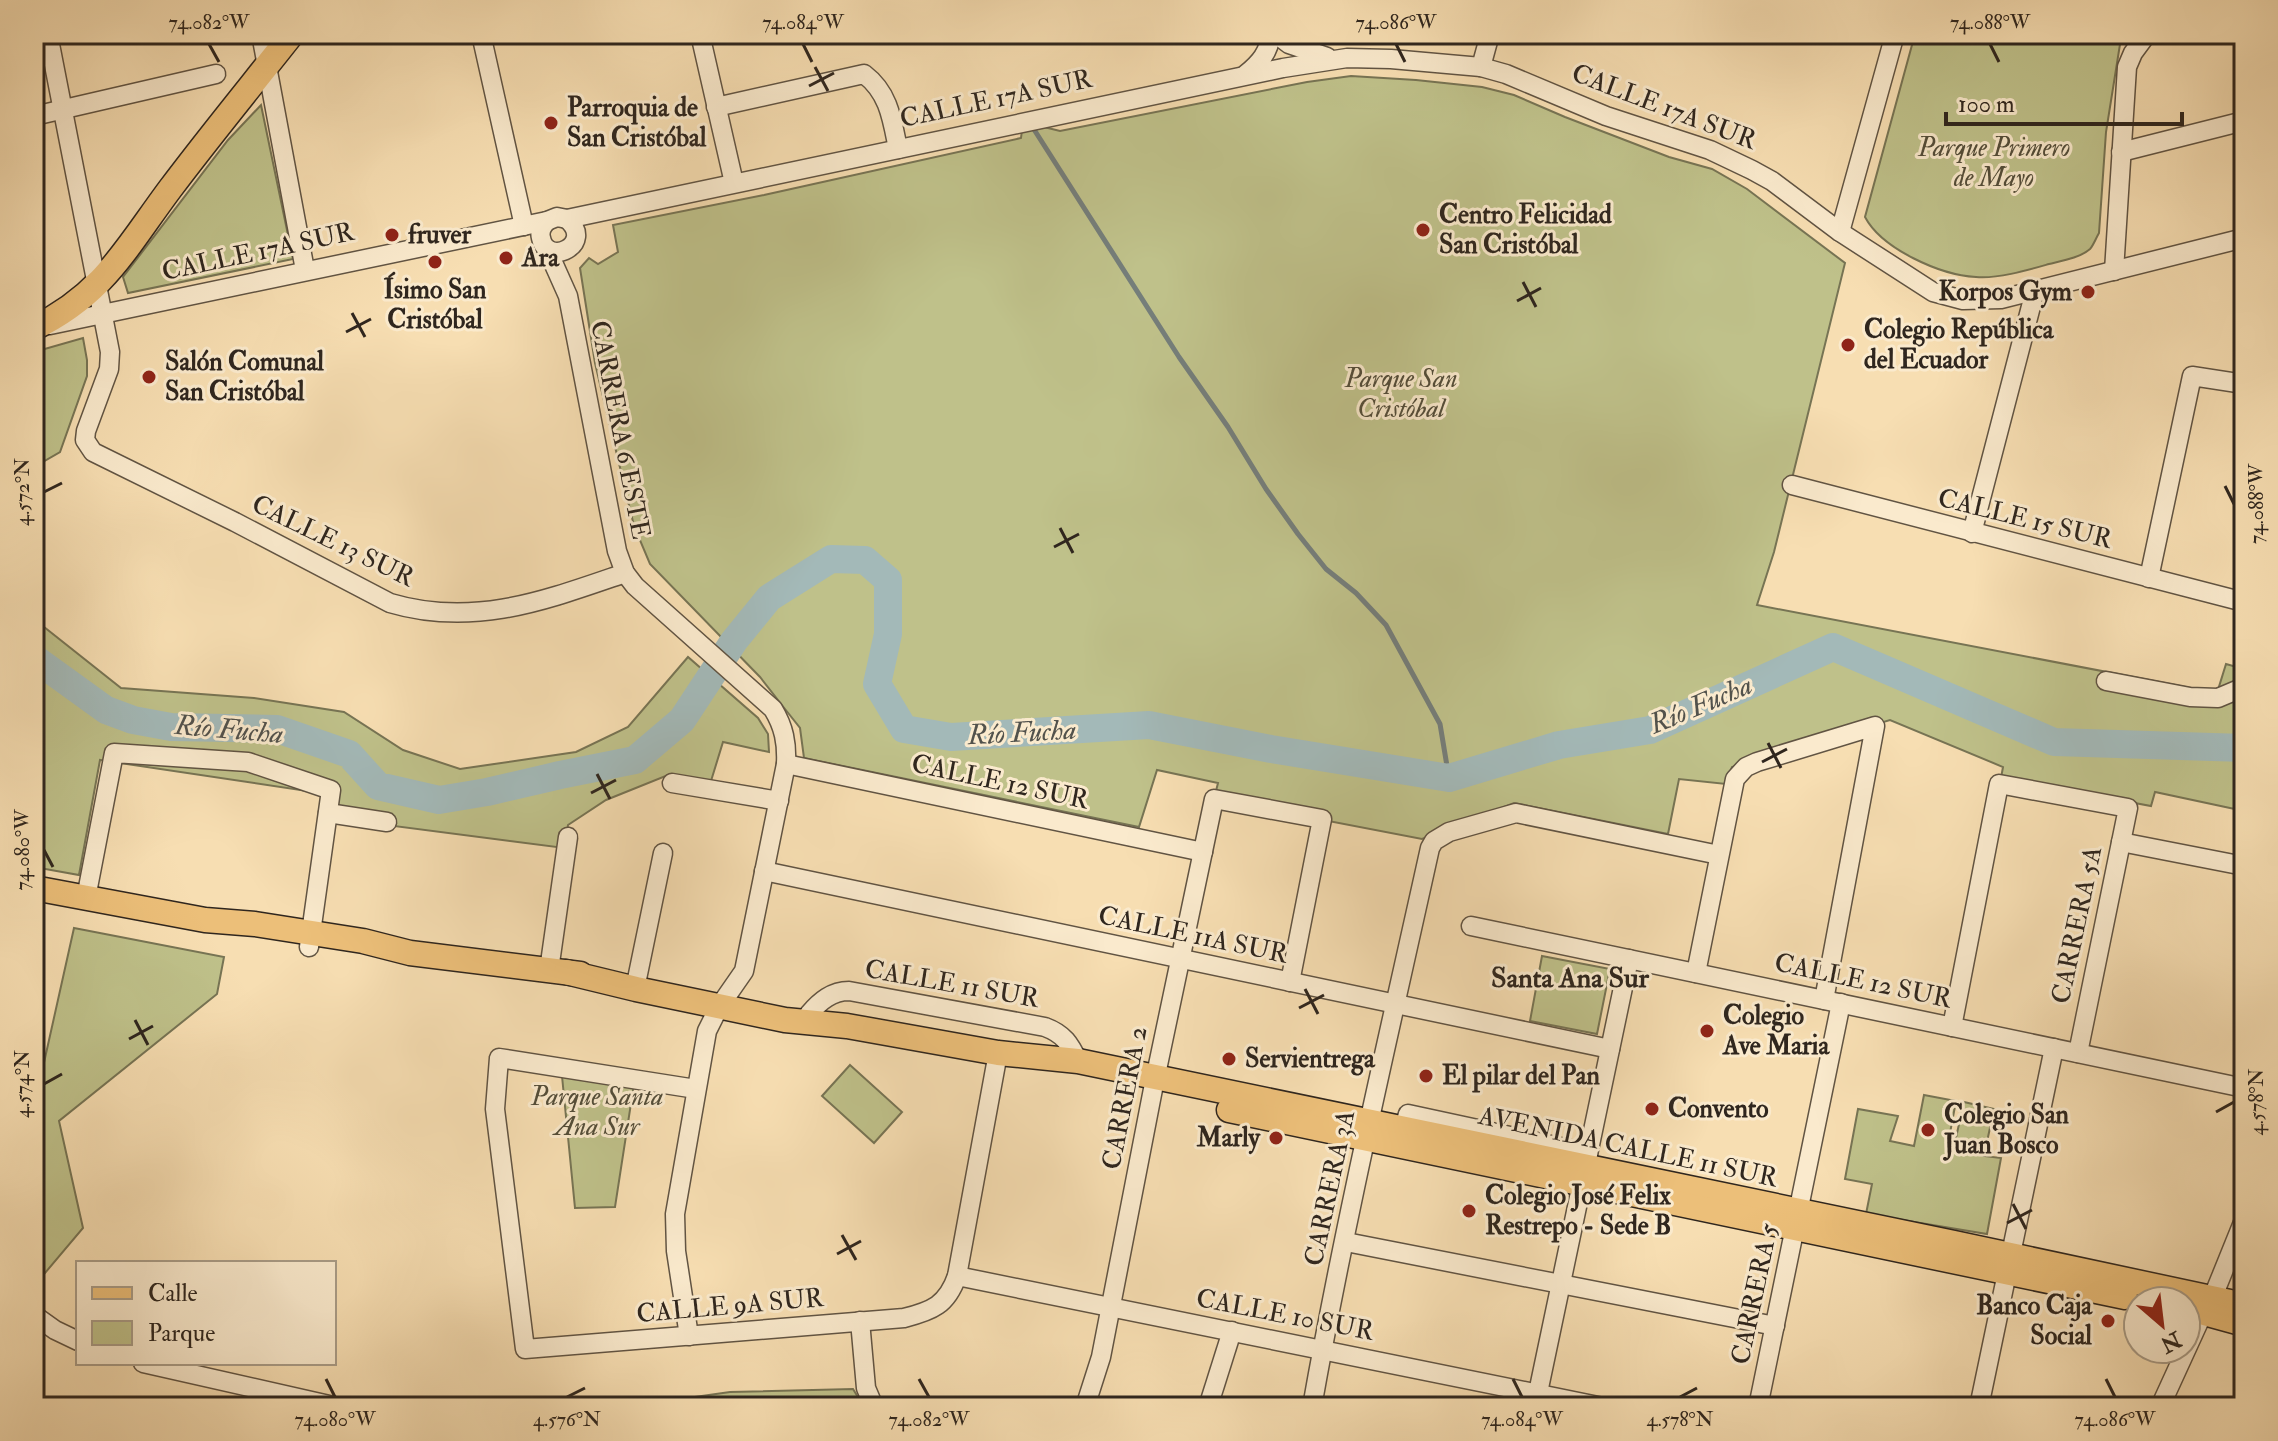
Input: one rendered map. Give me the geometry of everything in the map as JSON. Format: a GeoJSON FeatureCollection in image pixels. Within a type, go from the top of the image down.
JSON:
{"type":"FeatureCollection","features":[{"type":"Feature","properties":{"kind":"main road"},"geometry":{"type":"LineString","coordinates":[[34,328],[69,309],[113,268],[292,34]]}},
{"type":"Feature","properties":{"kind":"main road","name":"AVENIDA CALLE 11 SUR"},"geometry":{"type":"LineString","coordinates":[[34,888],[205,920],[255,924],[310,940],[363,941],[410,953],[637,979],[785,1020],[847,1026],[998,1053],[1078,1061],[1154,1085],[1369,1130],[1585,1168]]}},
{"type":"Feature","properties":{"kind":"main road","name":"AVENIDA CALLE 11 SUR"},"geometry":{"type":"LineString","coordinates":[[558,971],[723,1001],[787,1006],[847,1026]]}},
{"type":"Feature","properties":{"kind":"main road","name":"AVENIDA CALLE 11 SUR"},"geometry":{"type":"LineString","coordinates":[[998,1053],[1076,1077],[1154,1085]]}},
{"type":"Feature","properties":{"kind":"main road","name":"AVENIDA CALLE 11 SUR"},"geometry":{"type":"LineString","coordinates":[[1369,1130],[1404,1128],[1797,1220],[2122,1289]]}},
{"type":"Feature","properties":{"kind":"main road","name":"AVENIDA CALLE 11 SUR"},"geometry":{"type":"LineString","coordinates":[[2009,1264],[2122,1295]]}},
{"type":"Feature","properties":{"kind":"main road","name":"AVENIDA CALLE 11 SUR"},"geometry":{"type":"LineString","coordinates":[[2202,1307],[2244,1305]]}},
{"type":"Feature","properties":{"kind":"main road","name":"AVENIDA CALLE 11 SUR"},"geometry":{"type":"LineString","coordinates":[[2202,1308],[2244,1324]]}},
{"type":"Feature","properties":{"kind":"street"},"geometry":{"type":"LineString","coordinates":[[48,34],[102,314]]}},
{"type":"Feature","properties":{"kind":"street"},"geometry":{"type":"LineString","coordinates":[[261,34],[305,270]]}},
{"type":"Feature","properties":{"kind":"street"},"geometry":{"type":"LineString","coordinates":[[481,34],[524,226]]}},
{"type":"Feature","properties":{"kind":"street"},"geometry":{"type":"LineString","coordinates":[[700,34],[734,183]]}},
{"type":"Feature","properties":{"kind":"street"},"geometry":{"type":"LineString","coordinates":[[1245,76],[1264,58],[1273,34],[1305,51],[1335,59]]}},
{"type":"Feature","properties":{"kind":"street"},"geometry":{"type":"LineString","coordinates":[[1481,67],[1490,34]]}},
{"type":"Feature","properties":{"kind":"street"},"geometry":{"type":"LineString","coordinates":[[1840,232],[1895,34]]}},
{"type":"Feature","properties":{"kind":"street"},"geometry":{"type":"LineString","coordinates":[[2114,271],[2127,67],[2146,35]]}},
{"type":"Feature","properties":{"kind":"street","name":"CALLE 17A SUR"},"geometry":{"type":"LineString","coordinates":[[571,234],[607,210],[1245,76],[1335,59],[1369,58],[1481,67],[1506,74],[1606,116],[1731,159],[1772,181],[1840,232],[1925,288],[1948,298],[1989,301],[2244,238]]}},
{"type":"Feature","properties":{"kind":"street"},"geometry":{"type":"LineString","coordinates":[[34,116],[216,74]]}},
{"type":"Feature","properties":{"kind":"street"},"geometry":{"type":"LineString","coordinates":[[716,107],[864,74],[883,93],[890,109],[898,149]]}},
{"type":"Feature","properties":{"kind":"street"},"geometry":{"type":"LineString","coordinates":[[2121,152],[2244,121]]}},
{"type":"Feature","properties":{"kind":"street"},"geometry":{"type":"LineString","coordinates":[[557,217],[571,234],[558,252],[544,244],[541,230],[547,221],[557,217]]}},
{"type":"Feature","properties":{"kind":"street","name":"CALLE 17A SUR"},"geometry":{"type":"LineString","coordinates":[[34,328],[547,221]]}},
{"type":"Feature","properties":{"kind":"street","name":"CALLE 17A SUR"},"geometry":{"type":"LineString","coordinates":[[493,232],[523,234],[544,244]]}},
{"type":"Feature","properties":{"kind":"street","name":"CARRERA 6 ESTE"},"geometry":{"type":"LineString","coordinates":[[571,234],[568,296],[617,551],[625,573]]}},
{"type":"Feature","properties":{"kind":"street","name":"CARRERA 6 ESTE"},"geometry":{"type":"LineString","coordinates":[[544,244],[568,296]]}},
{"type":"Feature","properties":{"kind":"street"},"geometry":{"type":"LineString","coordinates":[[1972,533],[2035,291]]}},
{"type":"Feature","properties":{"kind":"street","name":"CALLE 13 SUR"},"geometry":{"type":"LineString","coordinates":[[102,314],[110,352],[109,369],[86,431],[85,437],[93,452],[390,603],[413,610],[457,613],[501,610],[625,573]]}},
{"type":"Feature","properties":{"kind":"street"},"geometry":{"type":"LineString","coordinates":[[2149,578],[2192,376],[2244,384]]}},
{"type":"Feature","properties":{"kind":"street","name":"CALLE 15 SUR"},"geometry":{"type":"LineString","coordinates":[[1792,485],[2244,602]]}},
{"type":"Feature","properties":{"kind":"street"},"geometry":{"type":"LineString","coordinates":[[625,573],[647,597],[773,709],[781,722],[787,746],[779,801],[744,971],[708,1027],[675,1214],[676,1251],[689,1336]]}},
{"type":"Feature","properties":{"kind":"street"},"geometry":{"type":"LineString","coordinates":[[2106,681],[2190,697],[2218,698],[2244,687]]}},
{"type":"Feature","properties":{"kind":"street","name":"CARRERA 5"},"geometry":{"type":"LineString","coordinates":[[1719,855],[1735,779],[1746,767],[1875,726],[1797,1220],[1758,1407]]}},
{"type":"Feature","properties":{"kind":"street"},"geometry":{"type":"LineString","coordinates":[[86,898],[114,753],[248,762],[331,790],[310,940]]}},
{"type":"Feature","properties":{"kind":"street","name":"CALLE 12 SUR"},"geometry":{"type":"LineString","coordinates":[[786,764],[1203,852]]}},
{"type":"Feature","properties":{"kind":"street"},"geometry":{"type":"LineString","coordinates":[[672,783],[779,801]]}},
{"type":"Feature","properties":{"kind":"street","name":"CARRERA 5A"},"geometry":{"type":"LineString","coordinates":[[1952,1027],[1999,784],[2128,808],[2078,1053]]}},
{"type":"Feature","properties":{"kind":"street","name":"CARRERA 2"},"geometry":{"type":"LineString","coordinates":[[1085,1407],[1101,1357],[1214,799],[1322,819],[1290,982]]}},
{"type":"Feature","properties":{"kind":"street"},"geometry":{"type":"LineString","coordinates":[[328,813],[387,822]]}},
{"type":"Feature","properties":{"kind":"street","name":"CARRERA 3A"},"geometry":{"type":"LineString","coordinates":[[1312,1407],[1396,1004],[1434,841],[1449,832],[1516,813],[1719,855]]}},
{"type":"Feature","properties":{"kind":"street"},"geometry":{"type":"LineString","coordinates":[[558,971],[568,837]]}},
{"type":"Feature","properties":{"kind":"street"},"geometry":{"type":"LineString","coordinates":[[2121,842],[2244,866]]}},
{"type":"Feature","properties":{"kind":"street"},"geometry":{"type":"LineString","coordinates":[[637,979],[663,853]]}},
{"type":"Feature","properties":{"kind":"street"},"geometry":{"type":"LineString","coordinates":[[1696,973],[1719,855]]}},
{"type":"Feature","properties":{"kind":"street","name":"CALLE 11A SUR"},"geometry":{"type":"LineString","coordinates":[[764,871],[1610,1049]]}},
{"type":"Feature","properties":{"kind":"street","name":"CALLE 12 SUR"},"geometry":{"type":"LineString","coordinates":[[1471,926],[2244,1088]]}},
{"type":"Feature","properties":{"kind":"street"},"geometry":{"type":"LineString","coordinates":[[1536,1400],[1629,959]]}},
{"type":"Feature","properties":{"kind":"street","name":"CALLE 11 SUR"},"geometry":{"type":"LineString","coordinates":[[809,1014],[819,1002],[835,993],[849,991],[1045,1027],[1067,1040],[1078,1061]]}},
{"type":"Feature","properties":{"kind":"street"},"geometry":{"type":"LineString","coordinates":[[1979,1407],[2054,1048]]}},
{"type":"Feature","properties":{"kind":"street"},"geometry":{"type":"LineString","coordinates":[[957,1276],[998,1053]]}},
{"type":"Feature","properties":{"kind":"street","name":"CALLE 9A SUR"},"geometry":{"type":"LineString","coordinates":[[696,1089],[499,1058],[495,1109],[525,1349],[904,1318],[937,1306],[952,1290],[957,1276]]}},
{"type":"Feature","properties":{"kind":"street"},"geometry":{"type":"LineString","coordinates":[[2202,1303],[2244,1220]]}},
{"type":"Feature","properties":{"kind":"street"},"geometry":{"type":"LineString","coordinates":[[1346,1242],[1775,1326]]}},
{"type":"Feature","properties":{"kind":"street","name":"CALLE 10 SUR"},"geometry":{"type":"LineString","coordinates":[[957,1276],[1323,1349],[1536,1400],[1603,1407]]}},
{"type":"Feature","properties":{"kind":"street"},"geometry":{"type":"LineString","coordinates":[[34,1315],[76,1340]]}},
{"type":"Feature","properties":{"kind":"street"},"geometry":{"type":"LineString","coordinates":[[860,1321],[866,1388],[874,1407]]}},
{"type":"Feature","properties":{"kind":"street"},"geometry":{"type":"LineString","coordinates":[[1208,1407],[1232,1331]]}},
{"type":"Feature","properties":{"kind":"street"},"geometry":{"type":"LineString","coordinates":[[152,1365],[338,1407]]}},
{"type":"Feature","properties":{"kind":"street"},"geometry":{"type":"LineString","coordinates":[[2160,1407],[2177,1365]]}},
{"type":"Feature","properties":{"kind":"green space","name":"Parque Primero de Mayo"},"geometry":{"type":"Polygon","coordinates":[[[1915,34],[2125,34],[2121,38],[2106,132],[2099,233],[2090,249],[2070,259],[2022,271],[1976,277],[1930,266],[1898,250],[1873,229],[1865,217],[1915,34]]]}},
{"type":"Feature","properties":{"kind":"green space","name":"Parque San Cristóbal"},"geometry":{"type":"Polygon","coordinates":[[[1351,76],[1482,87],[1514,95],[1669,157],[1712,169],[1747,189],[1845,263],[1774,552],[1757,605],[2217,693],[2226,664],[2244,669],[2244,811],[2155,792],[2151,806],[2001,778],[2003,767],[1890,720],[1732,767],[1726,784],[1679,779],[1668,834],[1514,803],[1422,839],[1214,799],[1218,783],[1157,770],[1139,827],[804,758],[800,728],[760,677],[650,564],[634,526],[595,363],[580,268],[589,258],[598,264],[618,252],[613,225],[1021,138],[1022,130],[1040,126],[1060,131],[1351,76]]]}},
{"type":"Feature","properties":{"kind":"green space"},"geometry":{"type":"Polygon","coordinates":[[[261,105],[293,259],[128,293],[123,277],[228,140],[261,105]]]}},
{"type":"Feature","properties":{"kind":"green space"},"geometry":{"type":"Polygon","coordinates":[[[83,338],[87,376],[60,452],[34,467],[34,352],[83,338]]]}},
{"type":"Feature","properties":{"kind":"green space"},"geometry":{"type":"Polygon","coordinates":[[[34,619],[121,688],[254,698],[344,712],[403,750],[460,769],[576,752],[628,727],[688,657],[758,718],[768,734],[769,752],[723,742],[711,781],[668,775],[606,800],[568,825],[564,848],[332,818],[334,795],[100,760],[79,875],[34,867],[34,619]]]}},
{"type":"Feature","properties":{"kind":"green space"},"geometry":{"type":"Polygon","coordinates":[[[74,928],[224,957],[217,994],[59,1121],[83,1228],[34,1286],[34,1077],[41,1076],[74,928]]]}},
{"type":"Feature","properties":{"kind":"green space"},"geometry":{"type":"Polygon","coordinates":[[[1542,956],[1610,969],[1597,1034],[1530,1021],[1542,956]]]}},
{"type":"Feature","properties":{"kind":"green space"},"geometry":{"type":"Polygon","coordinates":[[[850,1065],[902,1112],[874,1143],[822,1096],[850,1065]]]}},
{"type":"Feature","properties":{"kind":"green space","name":"Parque Santa Ana Sur"},"geometry":{"type":"Polygon","coordinates":[[[562,1076],[634,1084],[615,1207],[575,1208],[562,1076]]]}},
{"type":"Feature","properties":{"kind":"green space"},"geometry":{"type":"Polygon","coordinates":[[[1924,1095],[1956,1101],[1947,1149],[1953,1151],[1964,1102],[1994,1109],[1984,1156],[2001,1158],[1987,1234],[1866,1214],[1872,1184],[1845,1179],[1858,1109],[1898,1116],[1890,1141],[1914,1146],[1924,1095]]]}},
{"type":"Feature","properties":{"kind":"green space"},"geometry":{"type":"Polygon","coordinates":[[[853,1389],[864,1407],[624,1407],[730,1392],[853,1389]]]}},
{"type":"Feature","properties":{"kind":"waterway"},"geometry":{"type":"LineString","coordinates":[[1035,131],[1266,489],[1326,569],[1356,593],[1386,625],[1440,724],[1449,778]]}},
{"type":"Feature","properties":{"kind":"waterway","name":"Río Fucha"},"geometry":{"type":"LineString","coordinates":[[34,658],[106,710],[133,720],[171,727],[277,729],[349,754],[378,786],[439,800],[635,760],[682,720],[734,641],[769,598],[831,559],[865,560],[888,580],[888,634],[877,684],[904,729],[951,737],[1149,725],[1271,749],[1449,778],[1559,745],[1650,730],[1833,647],[2054,742],[2244,748]]}},
{"type":"Feature","properties":{"kind":"place","name":"Parroquia de San Cristóbal"},"geometry":{"type":"Point","coordinates":[551,123]}},
{"type":"Feature","properties":{"kind":"place","name":"Centro Felicidad San Cristóbal"},"geometry":{"type":"Point","coordinates":[1423,230]}},
{"type":"Feature","properties":{"kind":"place","name":"fruver"},"geometry":{"type":"Point","coordinates":[392,235]}},
{"type":"Feature","properties":{"kind":"place","name":"Ara"},"geometry":{"type":"Point","coordinates":[506,258]}},
{"type":"Feature","properties":{"kind":"place","name":"Ísimo San Cristóbal"},"geometry":{"type":"Point","coordinates":[435,262]}},
{"type":"Feature","properties":{"kind":"place","name":"Korpos Gym"},"geometry":{"type":"Point","coordinates":[2088,292]}},
{"type":"Feature","properties":{"kind":"place","name":"Colegio República del Ecuador"},"geometry":{"type":"Point","coordinates":[1848,345]}},
{"type":"Feature","properties":{"kind":"place","name":"Salón Comunal San Cristóbal"},"geometry":{"type":"Point","coordinates":[149,377]}},
{"type":"Feature","properties":{"kind":"place","name":"Colegio Ave Maria"},"geometry":{"type":"Point","coordinates":[1707,1031]}},
{"type":"Feature","properties":{"kind":"place","name":"Servientrega"},"geometry":{"type":"Point","coordinates":[1229,1059]}},
{"type":"Feature","properties":{"kind":"place","name":"El pilar del Pan"},"geometry":{"type":"Point","coordinates":[1426,1076]}},
{"type":"Feature","properties":{"kind":"place","name":"Convento"},"geometry":{"type":"Point","coordinates":[1652,1109]}},
{"type":"Feature","properties":{"kind":"place","name":"Colegio San Juan Bosco"},"geometry":{"type":"Point","coordinates":[1928,1130]}},
{"type":"Feature","properties":{"kind":"place","name":"Marly"},"geometry":{"type":"Point","coordinates":[1276,1138]}},
{"type":"Feature","properties":{"kind":"place","name":"Colegio José Felix Restrepo - Sede B"},"geometry":{"type":"Point","coordinates":[1469,1211]}},
{"type":"Feature","properties":{"kind":"place","name":"Banco Caja Social"},"geometry":{"type":"Point","coordinates":[2108,1321]}},
{"type":"Feature","properties":{"kind":"district","name":"Santa Ana Sur"},"geometry":{"type":"Point","coordinates":[1570,978]}}]}
